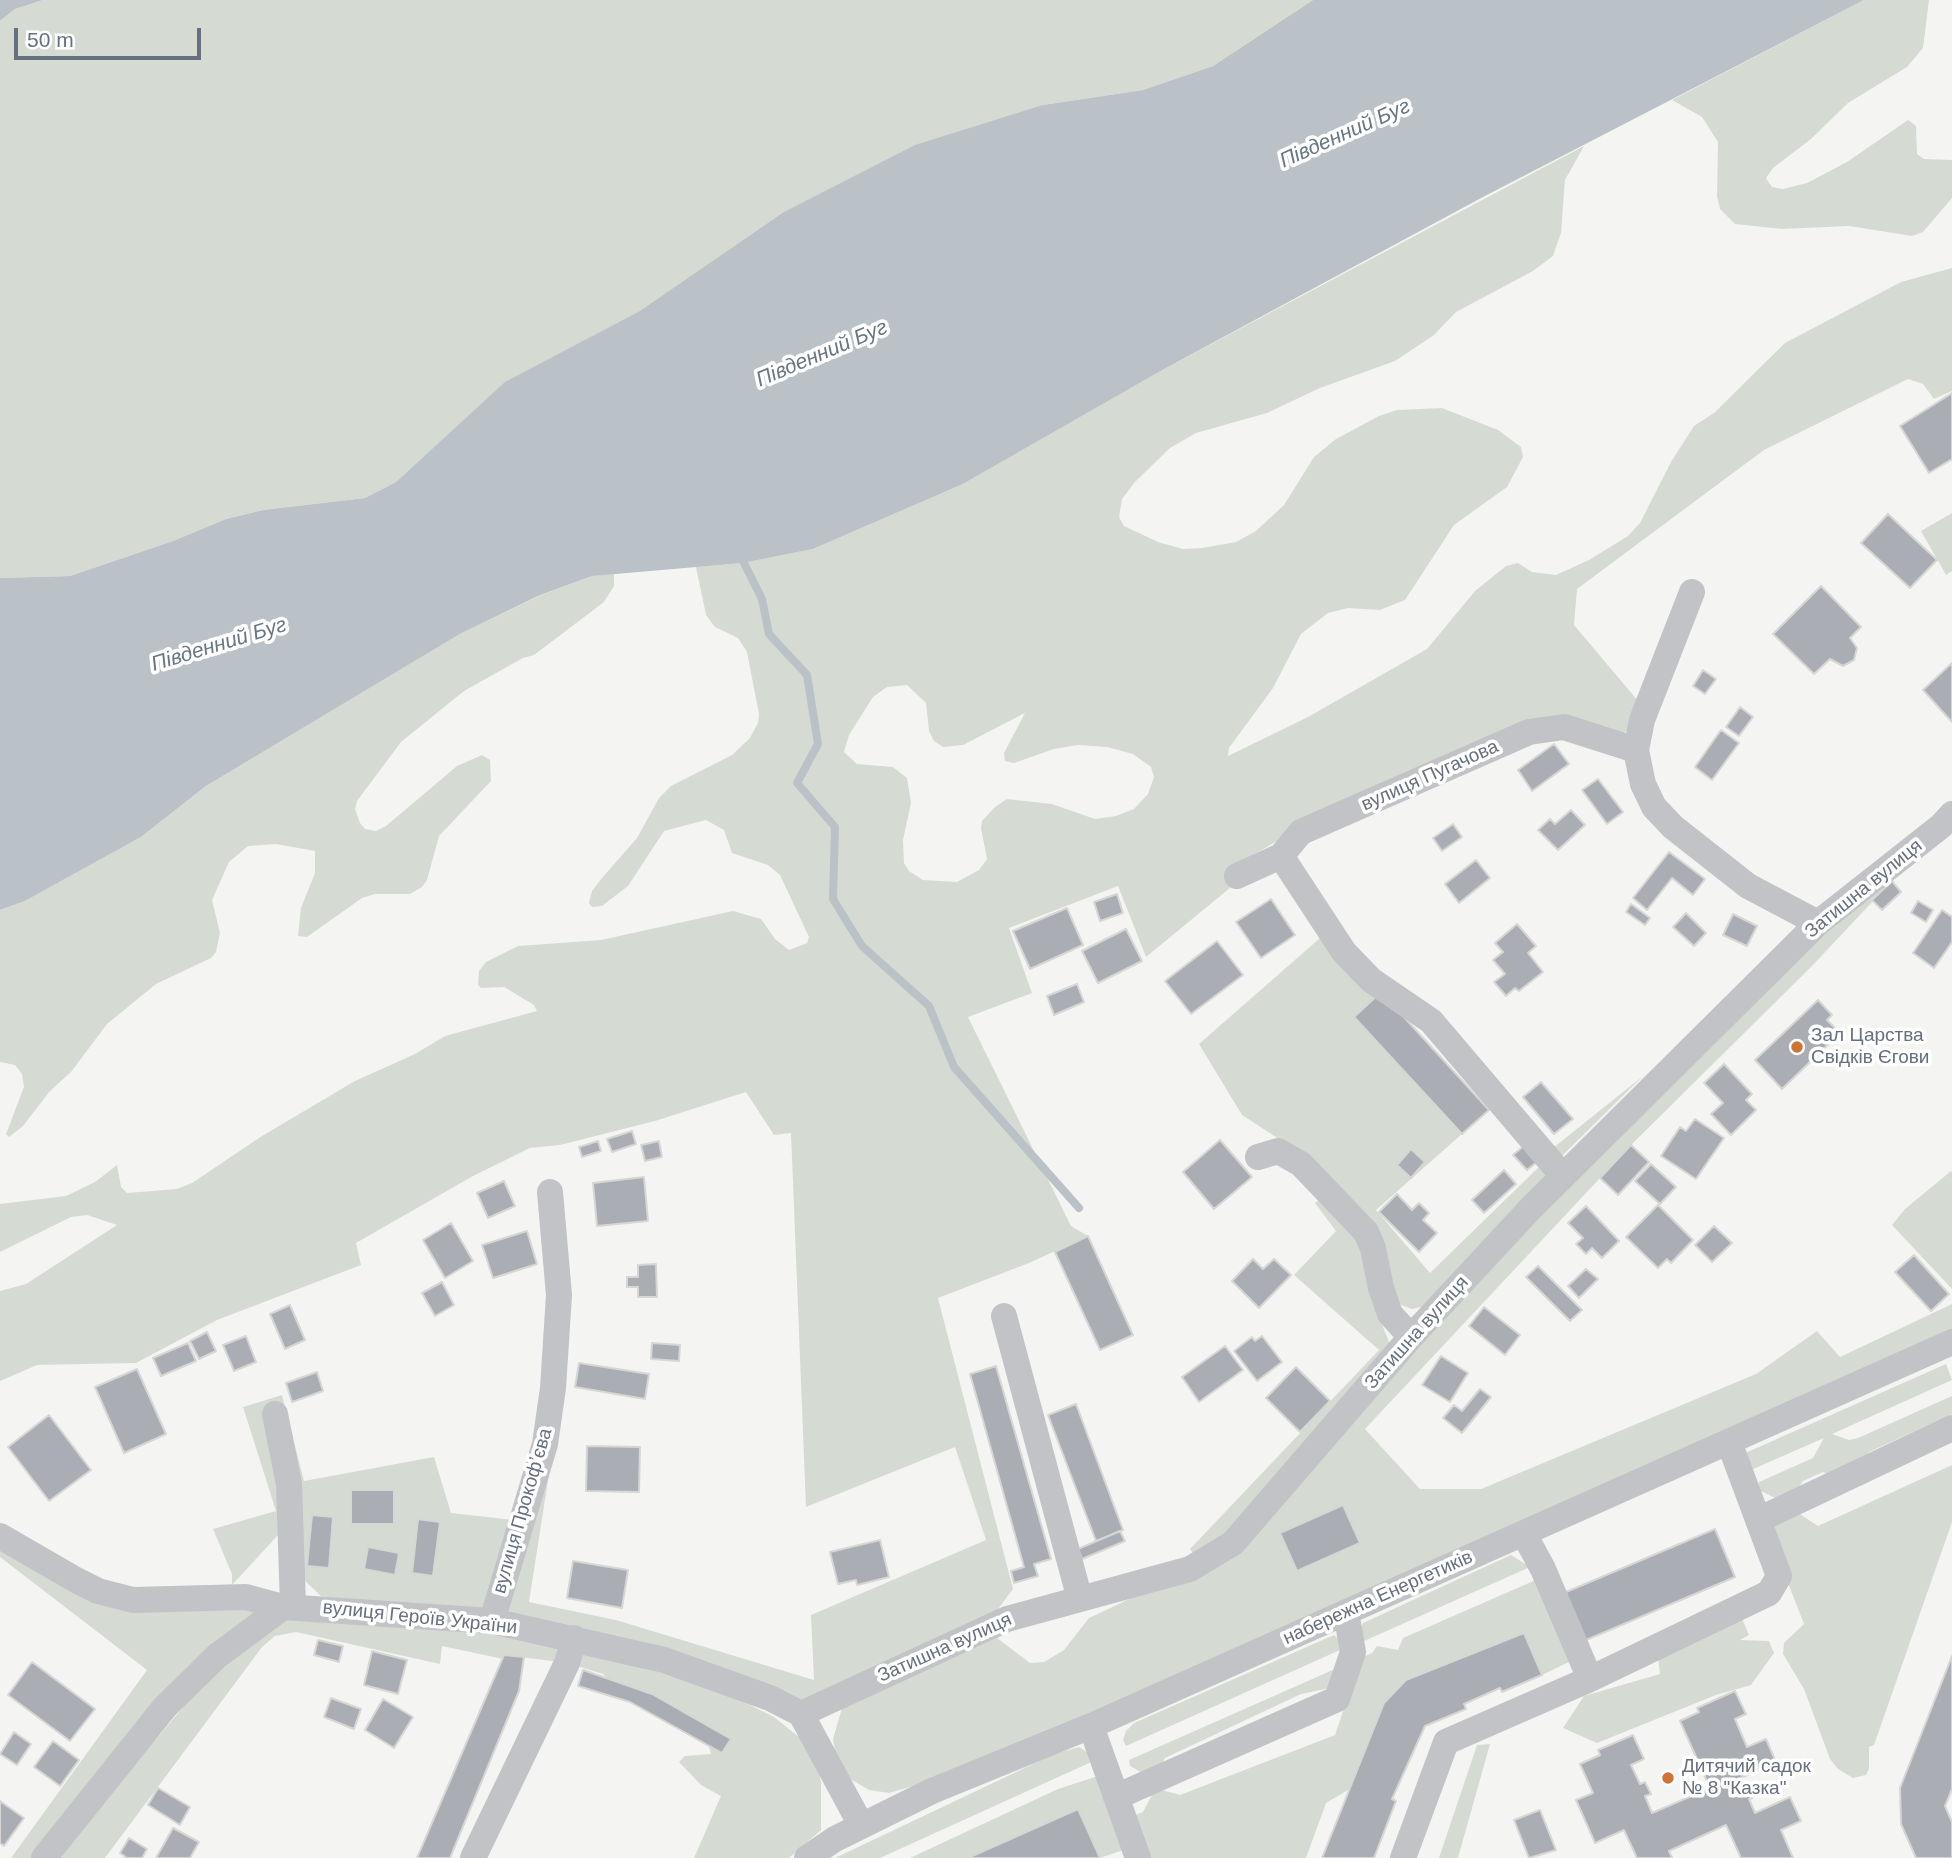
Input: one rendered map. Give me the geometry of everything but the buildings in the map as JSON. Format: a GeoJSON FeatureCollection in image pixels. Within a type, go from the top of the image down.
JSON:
{"type":"FeatureCollection","features":[{"type":"Feature","properties":{"kind":"street"},"geometry":{"type":"LineString","coordinates":[[1692,592],[1642,720],[1636,750],[1643,784],[1654,807],[1673,827],[1748,886],[1818,923]]}},
{"type":"Feature","properties":{"kind":"street","name":"вулиця Пугачова"},"geometry":{"type":"LineString","coordinates":[[1237,876],[1281,856],[1301,832],[1529,732],[1564,727],[1636,750]]}},
{"type":"Feature","properties":{"kind":"street","name":"Затишна вулиця"},"geometry":{"type":"LineString","coordinates":[[802,1714],[1007,1619],[1080,1596],[1189,1569],[1233,1544],[1412,1337],[1563,1176],[1818,923],[1948,826]]}},
{"type":"Feature","properties":{"kind":"street"},"geometry":{"type":"LineString","coordinates":[[1281,856],[1344,952],[1371,980],[1431,1021],[1563,1176]]}},
{"type":"Feature","properties":{"kind":"street"},"geometry":{"type":"LineString","coordinates":[[1258,1157],[1278,1151],[1301,1164],[1366,1232],[1373,1248],[1381,1288],[1390,1314],[1412,1337]]}},
{"type":"Feature","properties":{"kind":"street","name":"вулиця Прокофʼєва"},"geometry":{"type":"LineString","coordinates":[[492,1621],[545,1444],[553,1388],[559,1296],[550,1192]]}},
{"type":"Feature","properties":{"kind":"street"},"geometry":{"type":"LineString","coordinates":[[1004,1316],[1080,1596]]}},
{"type":"Feature","properties":{"kind":"street","name":"набережна Енергетиків"},"geometry":{"type":"LineString","coordinates":[[807,1858],[861,1825],[932,1791],[1091,1726],[1952,1342]]}},
{"type":"Feature","properties":{"kind":"street"},"geometry":{"type":"LineString","coordinates":[[44,1858],[165,1707],[217,1656],[288,1606],[289,1484],[275,1413]]}},
{"type":"Feature","properties":{"kind":"street"},"geometry":{"type":"LineString","coordinates":[[1758,1520],[1952,1428]]}},
{"type":"Feature","properties":{"kind":"street"},"geometry":{"type":"LineString","coordinates":[[1403,1858],[1446,1742],[1590,1679],[1769,1593],[1779,1576],[1729,1442]]}},
{"type":"Feature","properties":{"kind":"street"},"geometry":{"type":"LineString","coordinates":[[1524,1534],[1543,1569],[1590,1679]]}},
{"type":"Feature","properties":{"kind":"street","name":"вулиця Героїв України"},"geometry":{"type":"LineString","coordinates":[[0,1536],[76,1580],[117,1597],[156,1601],[246,1597],[288,1606],[492,1621],[664,1660],[770,1698],[802,1714]]}},
{"type":"Feature","properties":{"kind":"street"},"geometry":{"type":"LineString","coordinates":[[1116,1797],[1337,1699],[1353,1651],[1346,1612]]}},
{"type":"Feature","properties":{"kind":"street"},"geometry":{"type":"LineString","coordinates":[[473,1858],[567,1663],[574,1638]]}},
{"type":"Feature","properties":{"kind":"street"},"geometry":{"type":"LineString","coordinates":[[802,1714],[861,1825]]}},
{"type":"Feature","properties":{"kind":"street"},"geometry":{"type":"LineString","coordinates":[[1091,1726],[1138,1858]]}},
{"type":"Feature","properties":{"kind":"shaded area"},"geometry":{"type":"Polygon","coordinates":[[[43,0],[1313,0],[1213,66],[1143,90],[1043,105],[506,382],[396,482],[365,498],[263,510],[226,519],[173,541],[70,576],[0,578],[0,21],[15,9],[43,0]]]}},
{"type":"Feature","properties":{"kind":"shaded area"},"geometry":{"type":"Polygon","coordinates":[[[1864,0],[1929,0],[1923,48],[1907,67],[1848,103],[1811,139],[1773,168],[1766,178],[1772,187],[1783,189],[1807,183],[1847,162],[1908,120],[1916,126],[1917,154],[1924,159],[1952,160],[1952,198],[1923,232],[1912,236],[1849,226],[1782,229],[1735,224],[1720,209],[1717,196],[1718,142],[1702,117],[1672,100],[1864,0]]]}},
{"type":"Feature","properties":{"kind":"shaded area"},"geometry":{"type":"Polygon","coordinates":[[[1584,146],[1565,180],[1561,233],[1553,256],[1533,271],[1456,312],[1434,335],[1395,361],[1320,388],[1267,413],[1196,433],[1170,448],[1135,482],[1122,499],[1119,517],[1124,526],[1158,542],[1183,549],[1202,548],[1236,542],[1256,531],[1284,505],[1314,457],[1336,439],[1379,416],[1397,410],[1442,408],[1498,430],[1521,447],[1523,457],[1507,487],[1454,525],[1405,600],[1380,610],[1348,608],[1328,613],[1301,634],[1273,688],[1229,748],[1228,756],[1308,717],[1427,649],[1475,591],[1506,566],[1518,563],[1532,572],[1556,575],[1589,560],[1628,536],[1640,523],[1671,462],[1694,426],[1714,413],[1785,343],[1901,282],[1952,268],[1952,391],[1934,399],[1923,384],[1908,379],[1764,450],[1577,589],[1574,625],[1639,702],[1628,730],[1619,736],[1577,722],[1279,840],[1246,859],[1247,874],[1146,957],[1118,886],[1009,928],[1032,993],[968,1017],[1071,1226],[1088,1236],[1029,1263],[938,1298],[1013,1589],[989,1621],[801,1701],[509,1613],[502,1601],[549,1474],[529,1602],[616,1620],[814,1680],[811,1615],[986,1540],[955,1447],[806,1507],[791,1133],[774,1135],[746,1092],[655,1121],[560,1145],[530,1148],[473,1176],[356,1243],[361,1265],[217,1320],[136,1363],[37,1365],[0,1381],[0,1291],[26,1284],[117,1225],[87,1215],[71,1217],[0,1252],[0,1204],[66,1196],[95,1182],[117,1165],[121,1187],[127,1193],[177,1189],[192,1183],[262,1136],[355,1081],[415,1054],[445,1036],[537,1011],[534,1005],[504,987],[481,988],[478,985],[479,971],[486,962],[518,946],[601,940],[733,911],[761,919],[775,939],[789,950],[807,943],[809,937],[780,875],[768,865],[732,853],[724,830],[706,820],[664,831],[628,886],[602,906],[592,907],[589,903],[592,891],[637,838],[659,798],[671,786],[732,755],[750,738],[758,723],[759,714],[747,652],[738,638],[715,627],[706,615],[696,567],[743,563],[813,549],[963,484],[1166,368],[1584,146]],[[907,685],[887,687],[873,697],[849,735],[844,752],[857,764],[893,767],[907,778],[911,803],[903,840],[904,863],[909,871],[923,880],[957,882],[979,870],[987,859],[982,821],[1007,799],[1052,804],[1095,819],[1116,816],[1134,809],[1148,794],[1154,777],[1151,767],[1133,754],[1107,747],[1078,745],[1054,749],[1014,763],[1005,761],[1004,753],[1025,713],[963,745],[943,747],[934,741],[929,731],[926,703],[907,685]]]}},
{"type":"Feature","properties":{"kind":"shaded area"},"geometry":{"type":"Polygon","coordinates":[[[1952,513],[1952,571],[1946,575],[1921,531],[1952,513]]]}},
{"type":"Feature","properties":{"kind":"shaded area"},"geometry":{"type":"Polygon","coordinates":[[[614,573],[614,586],[604,602],[534,655],[523,658],[464,691],[401,742],[357,801],[355,809],[360,823],[365,829],[376,831],[386,826],[457,766],[482,755],[490,760],[491,781],[439,836],[427,880],[422,887],[410,894],[375,894],[362,898],[307,937],[298,936],[301,908],[315,873],[315,851],[276,844],[248,846],[229,862],[212,900],[220,933],[216,952],[211,958],[156,984],[107,1024],[71,1072],[50,1091],[23,1126],[9,1137],[6,1134],[24,1087],[22,1074],[15,1065],[0,1062],[0,910],[25,901],[141,837],[206,786],[460,634],[539,596],[592,576],[614,573]]]}},
{"type":"Feature","properties":{"kind":"shaded area"},"geometry":{"type":"Polygon","coordinates":[[[1892,881],[1811,967],[1631,1145],[1365,1429],[1420,1489],[1481,1489],[1756,1374],[1817,1331],[1840,1357],[1952,1304],[1952,1329],[1117,1702],[913,1786],[889,1793],[869,1790],[852,1780],[843,1770],[836,1757],[833,1739],[842,1708],[997,1638],[1030,1663],[1044,1662],[1064,1650],[1089,1618],[1140,1594],[1199,1577],[1378,1378],[1800,951],[1892,881]]]}},
{"type":"Feature","properties":{"kind":"shaded area"},"geometry":{"type":"Polygon","coordinates":[[[1320,938],[1381,992],[1355,1017],[1462,1134],[1376,1210],[1430,1273],[1546,1160],[1547,1177],[1425,1306],[1412,1309],[1401,1305],[1299,1152],[1242,1115],[1199,1044],[1320,938]]]}},
{"type":"Feature","properties":{"kind":"shaded area"},"geometry":{"type":"Polygon","coordinates":[[[1643,1076],[1562,1156],[1553,1148],[1643,1076]]]}},
{"type":"Feature","properties":{"kind":"shaded area"},"geometry":{"type":"Polygon","coordinates":[[[1951,1171],[1952,1289],[1892,1225],[1905,1209],[1951,1171]]]}},
{"type":"Feature","properties":{"kind":"shaded area"},"geometry":{"type":"Polygon","coordinates":[[[1324,1196],[1363,1242],[1370,1295],[1392,1349],[1247,1518],[1195,1556],[1190,1549],[1379,1350],[1294,1275],[1336,1231],[1315,1203],[1324,1196]]]}},
{"type":"Feature","properties":{"kind":"shaded area"},"geometry":{"type":"Polygon","coordinates":[[[1946,1364],[1952,1380],[1832,1434],[1849,1440],[1858,1438],[1952,1396],[1952,1414],[1869,1452],[1857,1471],[1834,1477],[1823,1472],[1803,1481],[1793,1496],[1777,1499],[1759,1490],[1759,1482],[1813,1458],[1824,1438],[1751,1470],[1743,1454],[1946,1364]]]}},
{"type":"Feature","properties":{"kind":"shaded area"},"geometry":{"type":"Polygon","coordinates":[[[282,1395],[304,1481],[434,1457],[451,1513],[514,1520],[489,1612],[406,1608],[321,1596],[306,1582],[279,1534],[232,1585],[232,1574],[213,1529],[276,1511],[243,1407],[282,1395]]]}},
{"type":"Feature","properties":{"kind":"shaded area"},"geometry":{"type":"Polygon","coordinates":[[[1952,1465],[1952,1522],[1874,1745],[1869,1747],[1869,1769],[1866,1775],[1853,1778],[1838,1769],[1830,1759],[1804,1689],[1783,1654],[1784,1643],[1804,1624],[1768,1532],[1776,1520],[1797,1512],[1818,1526],[1952,1465]]]}},
{"type":"Feature","properties":{"kind":"shaded area"},"geometry":{"type":"Polygon","coordinates":[[[0,1542],[88,1597],[261,1606],[33,1858],[11,1858],[147,1670],[0,1557],[0,1542]]]}},
{"type":"Feature","properties":{"kind":"shaded area"},"geometry":{"type":"Polygon","coordinates":[[[1511,1555],[1530,1567],[1362,1642],[1358,1635],[1363,1623],[1511,1555]]]}},
{"type":"Feature","properties":{"kind":"shaded area"},"geometry":{"type":"Polygon","coordinates":[[[1538,1579],[1575,1659],[1542,1675],[1524,1633],[1503,1641],[1487,1661],[1353,1787],[1326,1803],[1306,1858],[1144,1858],[1133,1816],[1143,1812],[1153,1793],[1162,1790],[1180,1795],[1335,1735],[1361,1658],[1372,1653],[1377,1646],[1398,1650],[1403,1638],[1538,1579]]]}},
{"type":"Feature","properties":{"kind":"shaded area"},"geometry":{"type":"Polygon","coordinates":[[[1740,1614],[1749,1635],[1740,1640],[1769,1641],[1774,1653],[1751,1685],[1716,1695],[1597,1743],[1563,1728],[1584,1696],[1660,1674],[1657,1648],[1740,1614]]]}},
{"type":"Feature","properties":{"kind":"shaded area"},"geometry":{"type":"Polygon","coordinates":[[[291,1617],[511,1635],[666,1674],[742,1701],[774,1717],[799,1737],[815,1756],[821,1782],[821,1830],[789,1858],[694,1858],[721,1796],[701,1785],[679,1762],[685,1756],[711,1754],[709,1747],[630,1702],[603,1674],[567,1663],[505,1655],[503,1659],[442,1646],[440,1664],[296,1632],[275,1636],[262,1647],[105,1858],[56,1858],[190,1699],[250,1639],[291,1617]]]}},
{"type":"Feature","properties":{"kind":"shaded area"},"geometry":{"type":"Polygon","coordinates":[[[1334,1635],[1340,1640],[1340,1650],[1126,1746],[1123,1740],[1126,1731],[1134,1723],[1334,1635]]]}},
{"type":"Feature","properties":{"kind":"shaded area"},"geometry":{"type":"Polygon","coordinates":[[[1344,1665],[1330,1688],[1301,1694],[1165,1758],[1159,1770],[1149,1777],[1130,1766],[1129,1760],[1344,1665]]]}},
{"type":"Feature","properties":{"kind":"shaded area"},"geometry":{"type":"Polygon","coordinates":[[[1490,1744],[1458,1858],[1439,1858],[1477,1745],[1490,1744]]]}},
{"type":"Feature","properties":{"kind":"shaded area"},"geometry":{"type":"Polygon","coordinates":[[[1079,1747],[1098,1759],[880,1858],[835,1858],[1054,1754],[1079,1747]]]}},
{"type":"Feature","properties":{"kind":"shaded area"},"geometry":{"type":"Polygon","coordinates":[[[1098,1776],[1126,1849],[1100,1858],[1077,1809],[968,1858],[910,1858],[1058,1789],[1098,1776]]]}},
{"type":"Feature","properties":{"kind":"water"},"geometry":{"type":"Polygon","coordinates":[[[0,0],[43,0],[15,9],[0,21],[0,0]]]}},
{"type":"Feature","properties":{"kind":"water","name":"Південний Буг"},"geometry":{"type":"Polygon","coordinates":[[[1313,0],[1864,0],[1483,197],[1166,368],[963,484],[813,549],[743,563],[592,576],[538,596],[460,634],[206,786],[141,837],[25,901],[0,910],[0,578],[70,576],[173,541],[226,519],[263,510],[365,498],[396,482],[505,382],[640,311],[784,212],[915,145],[1043,105],[1143,90],[1213,66],[1313,0]]]}},
{"type":"Feature","properties":{"kind":"waterway"},"geometry":{"type":"LineString","coordinates":[[740,555],[762,599],[769,634],[807,675],[818,744],[797,783],[835,827],[833,899],[862,946],[929,1006],[954,1067],[1079,1208]]}},
{"type":"Feature","properties":{"kind":"place","name":"Зал Царства Свідків Єгови"},"geometry":{"type":"Point","coordinates":[1797,1047]}},
{"type":"Feature","properties":{"kind":"place","name":"Дитячий садок № 8 \"Казка\""},"geometry":{"type":"Point","coordinates":[1668,1778]}}]}
